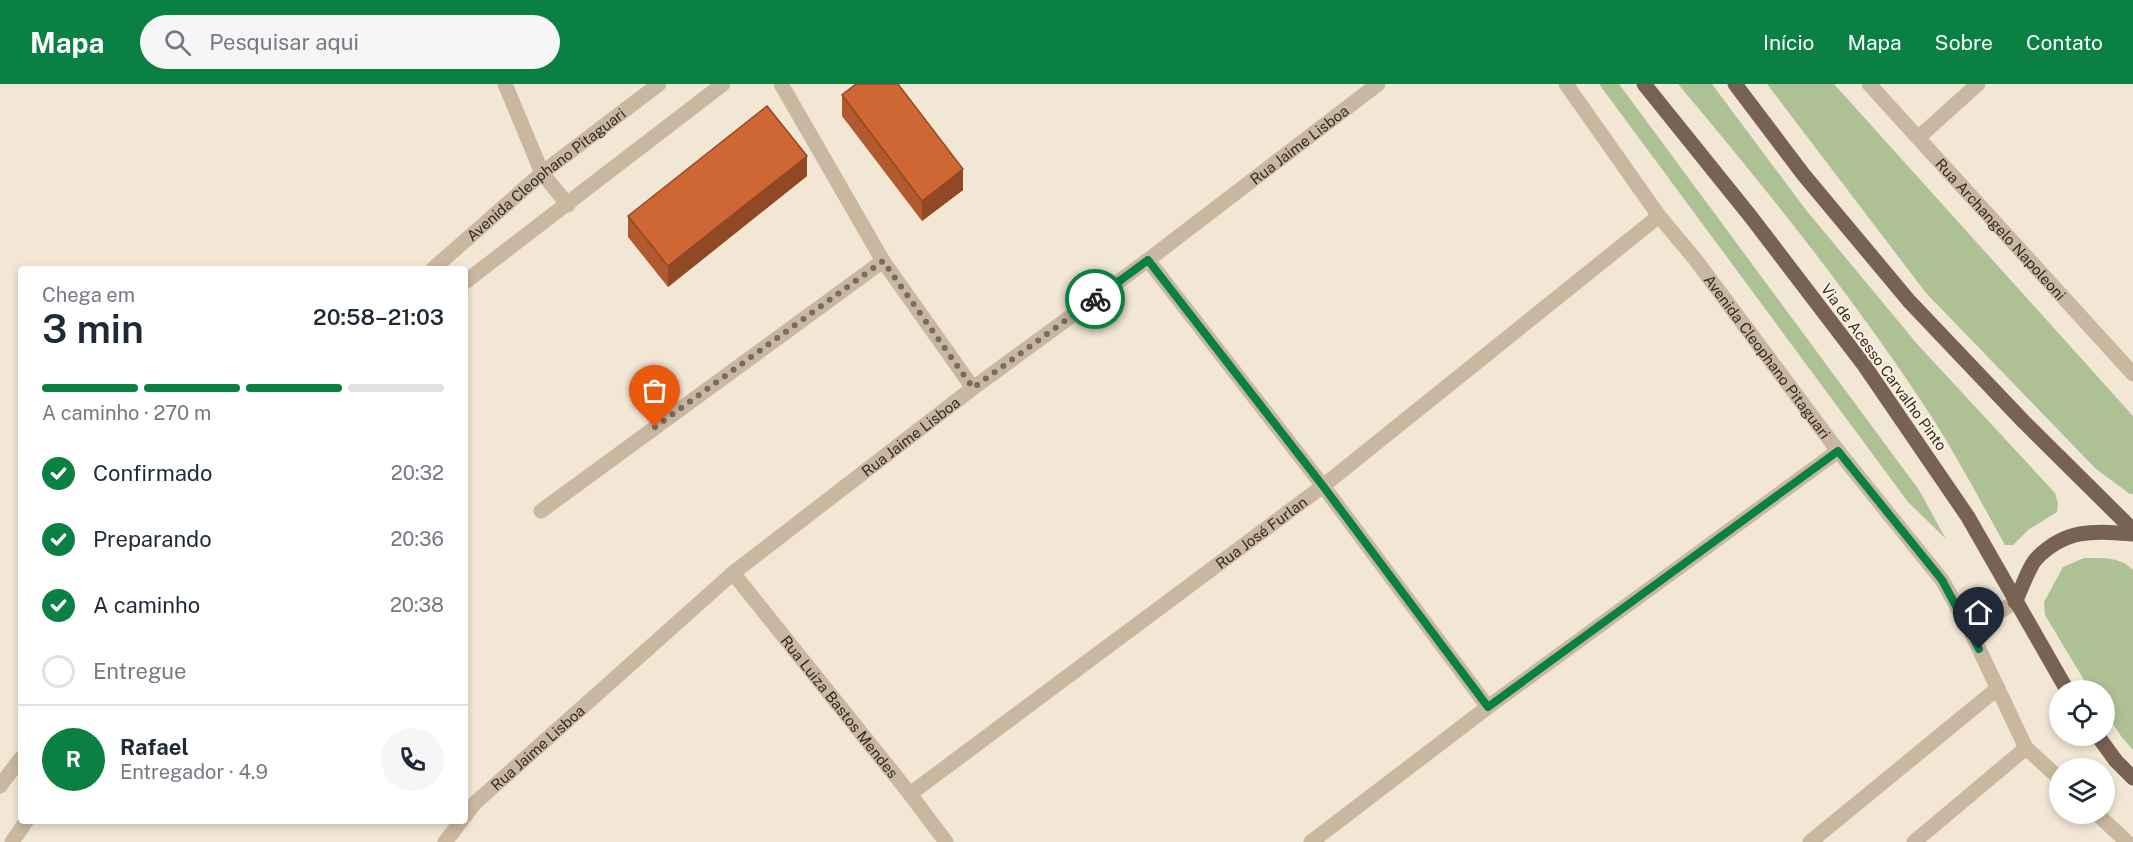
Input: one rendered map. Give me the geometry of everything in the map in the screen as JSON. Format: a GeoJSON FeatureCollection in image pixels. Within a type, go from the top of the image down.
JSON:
{"type":"FeatureCollection","features":[{"type":"Feature","properties":{"kind":"main road","name":"Via de Acesso Carvalho Pinto"},"geometry":{"type":"LineString","coordinates":[[1644,84],[1751,217],[1864,365],[1968,517],[2061,680]]}},
{"type":"Feature","properties":{"kind":"main road"},"geometry":{"type":"LineString","coordinates":[[1735,84],[1803,174],[1909,301],[2133,532]]}},
{"type":"Feature","properties":{"kind":"main road"},"geometry":{"type":"LineString","coordinates":[[2015,602],[2035,560],[2066,537],[2093,531],[2133,532]]}},
{"type":"Feature","properties":{"kind":"main road"},"geometry":{"type":"LineString","coordinates":[[2105,746],[2133,778]]}},
{"type":"Feature","properties":{"kind":"street"},"geometry":{"type":"LineString","coordinates":[[505,84],[542,173],[568,205]]}},
{"type":"Feature","properties":{"kind":"street","name":"Avenida Cleophano Pitaguari"},"geometry":{"type":"LineString","coordinates":[[436,266],[542,173],[659,84]]}},
{"type":"Feature","properties":{"kind":"street"},"geometry":{"type":"LineString","coordinates":[[468,280],[723,84]]}},
{"type":"Feature","properties":{"kind":"street"},"geometry":{"type":"LineString","coordinates":[[781,84],[883,261],[973,388]]}},
{"type":"Feature","properties":{"kind":"street","name":"Rua Jaime Lisboa"},"geometry":{"type":"LineString","coordinates":[[468,812],[475,802],[733,573],[973,388],[1148,260],[1378,84]]}},
{"type":"Feature","properties":{"kind":"street","name":"Avenida Cleophano Pitaguari"},"geometry":{"type":"LineString","coordinates":[[1566,84],[1659,216],[1695,259],[1838,451],[1942,580],[1970,630],[2026,748],[2049,769]]}},
{"type":"Feature","properties":{"kind":"street","name":"Rua Archangelo Napoleoni"},"geometry":{"type":"LineString","coordinates":[[1869,84],[2133,374]]}},
{"type":"Feature","properties":{"kind":"street"},"geometry":{"type":"LineString","coordinates":[[1918,137],[1978,84]]}},
{"type":"Feature","properties":{"kind":"street","name":"Rua José Furlan"},"geometry":{"type":"LineString","coordinates":[[910,794],[1323,486],[1659,216]]}},
{"type":"Feature","properties":{"kind":"street"},"geometry":{"type":"LineString","coordinates":[[1148,260],[1323,486],[1488,707]]}},
{"type":"Feature","properties":{"kind":"street"},"geometry":{"type":"LineString","coordinates":[[541,511],[883,261]]}},
{"type":"Feature","properties":{"kind":"street"},"geometry":{"type":"LineString","coordinates":[[1311,842],[1488,707],[1838,451]]}},
{"type":"Feature","properties":{"kind":"street","name":"Rua Luiza Bastos Mendes"},"geometry":{"type":"LineString","coordinates":[[733,573],[946,842]]}},
{"type":"Feature","properties":{"kind":"street"},"geometry":{"type":"LineString","coordinates":[[1970,630],[2015,602]]}},
{"type":"Feature","properties":{"kind":"street"},"geometry":{"type":"LineString","coordinates":[[1810,842],[1998,688]]}},
{"type":"Feature","properties":{"kind":"street"},"geometry":{"type":"LineString","coordinates":[[1914,842],[2026,748]]}},
{"type":"Feature","properties":{"kind":"street"},"geometry":{"type":"LineString","coordinates":[[0,786],[18,762]]}},
{"type":"Feature","properties":{"kind":"street"},"geometry":{"type":"LineString","coordinates":[[12,842],[24,824]]}},
{"type":"Feature","properties":{"kind":"street"},"geometry":{"type":"LineString","coordinates":[[445,842],[459,824]]}},
{"type":"Feature","properties":{"kind":"street"},"geometry":{"type":"LineString","coordinates":[[2108,824],[2127,842]]}},
{"type":"Feature","properties":{"kind":"green space"},"geometry":{"type":"Polygon","coordinates":[[[1599,84],[1619,84],[1919,490],[1946,539],[1908,502],[1599,84]]]}},
{"type":"Feature","properties":{"kind":"green space"},"geometry":{"type":"Polygon","coordinates":[[[1678,84],[1712,84],[1806,210],[1918,345],[2055,493],[2058,503],[2057,512],[2028,530],[2013,545],[2005,545],[1935,422],[1875,334],[1779,207],[1678,84]]]}},
{"type":"Feature","properties":{"kind":"green space"},"geometry":{"type":"Polygon","coordinates":[[[1767,84],[1834,84],[2133,416],[2133,494],[2096,469],[1926,293],[1767,84]]]}},
{"type":"Feature","properties":{"kind":"green space"},"geometry":{"type":"Polygon","coordinates":[[[2084,558],[2104,558],[2122,562],[2133,570],[2133,750],[2115,727],[2115,680],[2084,680],[2045,615],[2044,602],[2063,567],[2084,558]]]}},
{"type":"Feature","properties":{"kind":"building"},"geometry":{"type":"Polygon","coordinates":[[[856,84],[898,84],[963,169],[922,201],[842,95],[856,84]]]}},
{"type":"Feature","properties":{"kind":"building"},"geometry":{"type":"Polygon","coordinates":[[[767,106],[807,156],[668,266],[628,216],[767,106]]]}},
{"type":"Feature","properties":{"kind":"way so far"},"geometry":{"type":"LineString","coordinates":[[655,427],[883,261],[973,388],[1095,299]]}},
{"type":"Feature","properties":{"kind":"route"},"geometry":{"type":"LineString","coordinates":[[1095,299],[1148,260],[1323,486],[1488,707],[1838,451],[1942,580],[1979,649]]}}]}
